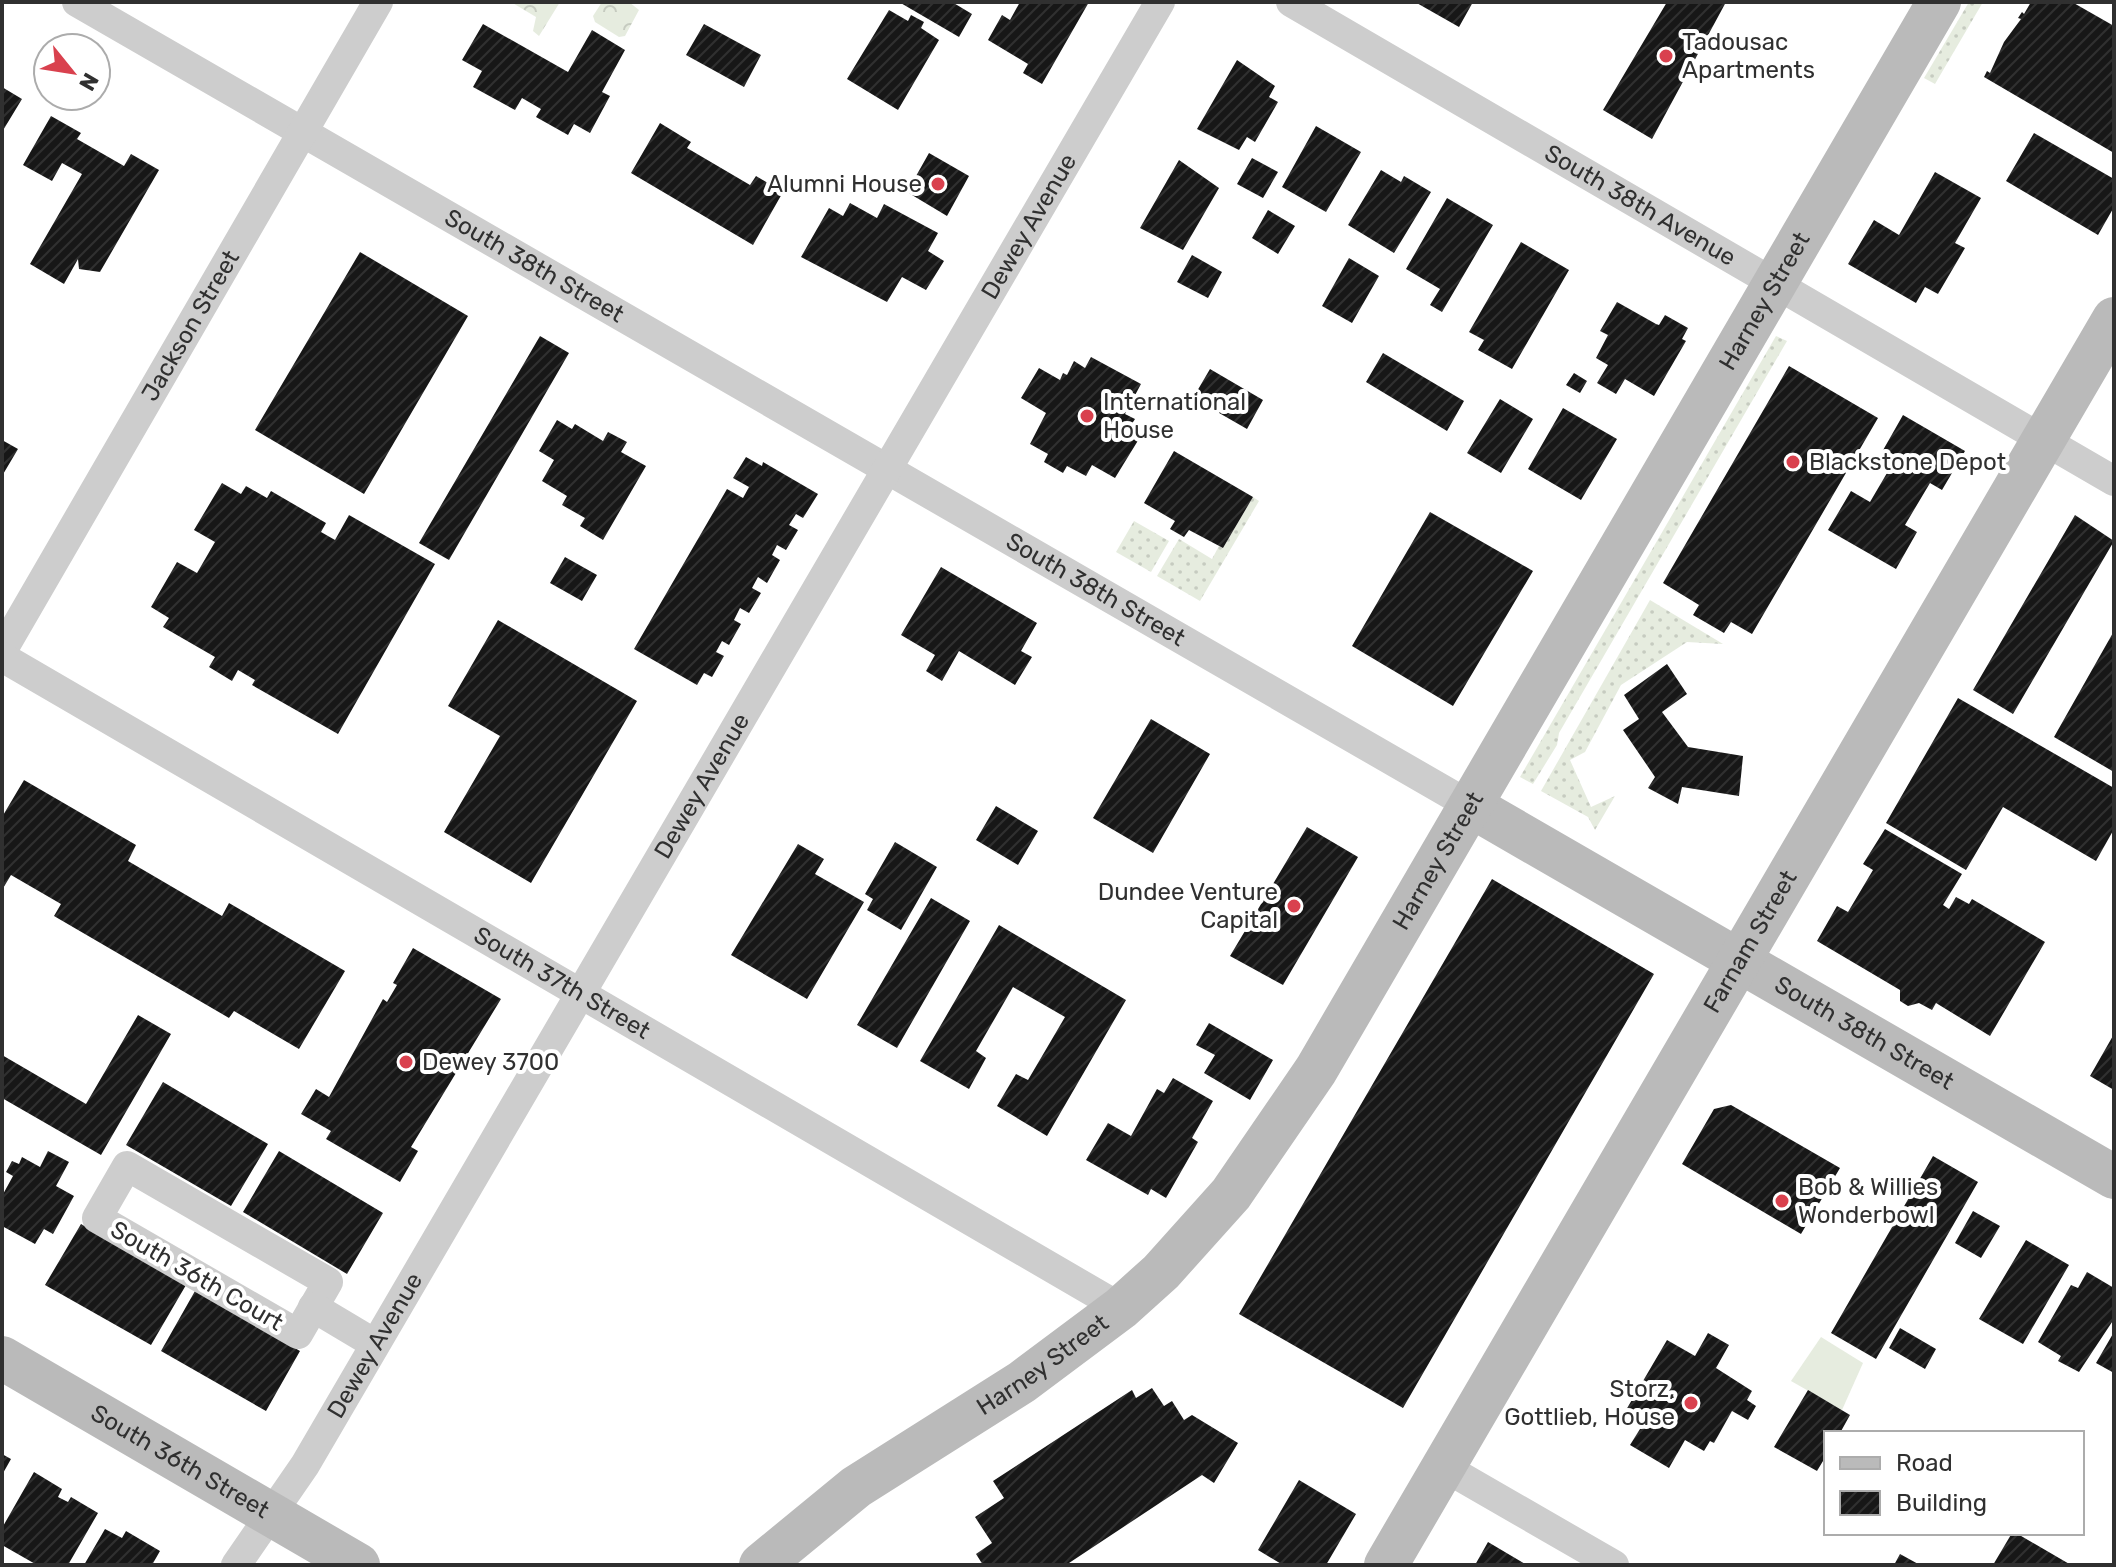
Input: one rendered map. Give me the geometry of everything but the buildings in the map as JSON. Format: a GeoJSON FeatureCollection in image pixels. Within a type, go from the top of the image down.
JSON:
{"type":"FeatureCollection","features":[{"type":"Feature","properties":{"kind":"main road","name":"Harney Street"},"geometry":{"type":"LineString","coordinates":[[761,1565],[856,1487],[1022,1382],[1121,1308],[1197,1234],[1262,1152],[1316,1070],[1939,2]]}},
{"type":"Feature","properties":{"kind":"main road","name":"Farnam Street"},"geometry":{"type":"LineString","coordinates":[[1386,1565],[2114,319]]}},
{"type":"Feature","properties":{"kind":"main road","name":"South 38th Street"},"geometry":{"type":"LineString","coordinates":[[1471,806],[2114,1177]]}},
{"type":"Feature","properties":{"kind":"main road","name":"South 36th Street"},"geometry":{"type":"LineString","coordinates":[[2,1358],[358,1565]]}},
{"type":"Feature","properties":{"kind":"street","name":"South 38th Street"},"geometry":{"type":"LineString","coordinates":[[77,2],[1471,806]]}},
{"type":"Feature","properties":{"kind":"street","name":"Jackson Street"},"geometry":{"type":"LineString","coordinates":[[2,651],[378,2]]}},
{"type":"Feature","properties":{"kind":"street","name":"Dewey Avenue"},"geometry":{"type":"LineString","coordinates":[[236,1565],[305,1465],[1160,2]]}},
{"type":"Feature","properties":{"kind":"street","name":"South 38th Avenue"},"geometry":{"type":"LineString","coordinates":[[1291,2],[2114,481]]}},
{"type":"Feature","properties":{"kind":"street","name":"South 37th Street"},"geometry":{"type":"LineString","coordinates":[[2,657],[1121,1308]]}},
{"type":"Feature","properties":{"kind":"street","name":"South 36th Court"},"geometry":{"type":"LineString","coordinates":[[127,1166],[328,1282],[313,1307],[298,1334],[97,1218],[127,1166]]}},
{"type":"Feature","properties":{"kind":"street","name":"South 36th Court"},"geometry":{"type":"LineString","coordinates":[[313,1307],[375,1344]]}},
{"type":"Feature","properties":{"kind":"street"},"geometry":{"type":"LineString","coordinates":[[1444,1467],[1614,1565]]}},
{"type":"Feature","properties":{"kind":"green space"},"geometry":{"type":"Polygon","coordinates":[[[511,2],[560,2],[539,36],[533,31],[536,17],[511,2]]]}},
{"type":"Feature","properties":{"kind":"green space"},"geometry":{"type":"Polygon","coordinates":[[[602,2],[629,2],[639,10],[625,36],[619,37],[595,22],[593,16],[602,2]]]}},
{"type":"Feature","properties":{"kind":"green space"},"geometry":{"type":"Polygon","coordinates":[[[1969,2],[1983,2],[1935,84],[1924,78],[1969,2]]]}},
{"type":"Feature","properties":{"kind":"green space"},"geometry":{"type":"Polygon","coordinates":[[[1776,336],[1787,341],[1559,733],[1557,745],[1533,784],[1520,777],[1776,336]]]}},
{"type":"Feature","properties":{"kind":"green space"},"geometry":{"type":"Polygon","coordinates":[[[1253,497],[1259,501],[1200,601],[1157,576],[1179,539],[1212,559],[1219,546],[1223,548],[1253,497]]]}},
{"type":"Feature","properties":{"kind":"green space"},"geometry":{"type":"Polygon","coordinates":[[[1134,521],[1169,541],[1151,572],[1116,552],[1134,521]]]}},
{"type":"Feature","properties":{"kind":"green space"},"geometry":{"type":"Polygon","coordinates":[[[1650,600],[1723,644],[1687,642],[1621,685],[1585,752],[1570,760],[1591,807],[1615,796],[1595,830],[1588,817],[1541,791],[1650,600]]]}},
{"type":"Feature","properties":{"kind":"green space"},"geometry":{"type":"Polygon","coordinates":[[[1821,1337],[1863,1363],[1842,1410],[1791,1381],[1821,1337]]]}},
{"type":"Feature","properties":{"kind":"place","name":"Tadousac Apartments"},"geometry":{"type":"Point","coordinates":[1666,56]}},
{"type":"Feature","properties":{"kind":"place","name":"Alumni House"},"geometry":{"type":"Point","coordinates":[938,184]}},
{"type":"Feature","properties":{"kind":"place","name":"International House"},"geometry":{"type":"Point","coordinates":[1087,416]}},
{"type":"Feature","properties":{"kind":"place","name":"Blackstone Depot"},"geometry":{"type":"Point","coordinates":[1793,462]}},
{"type":"Feature","properties":{"kind":"place","name":"Dundee Venture Capital"},"geometry":{"type":"Point","coordinates":[1294,906]}},
{"type":"Feature","properties":{"kind":"place","name":"Dewey 3700"},"geometry":{"type":"Point","coordinates":[406,1062]}},
{"type":"Feature","properties":{"kind":"place","name":"Bob & Willies Wonderbowl"},"geometry":{"type":"Point","coordinates":[1782,1201]}},
{"type":"Feature","properties":{"kind":"place","name":"Storz, Gottlieb, House"},"geometry":{"type":"Point","coordinates":[1691,1403]}}]}
